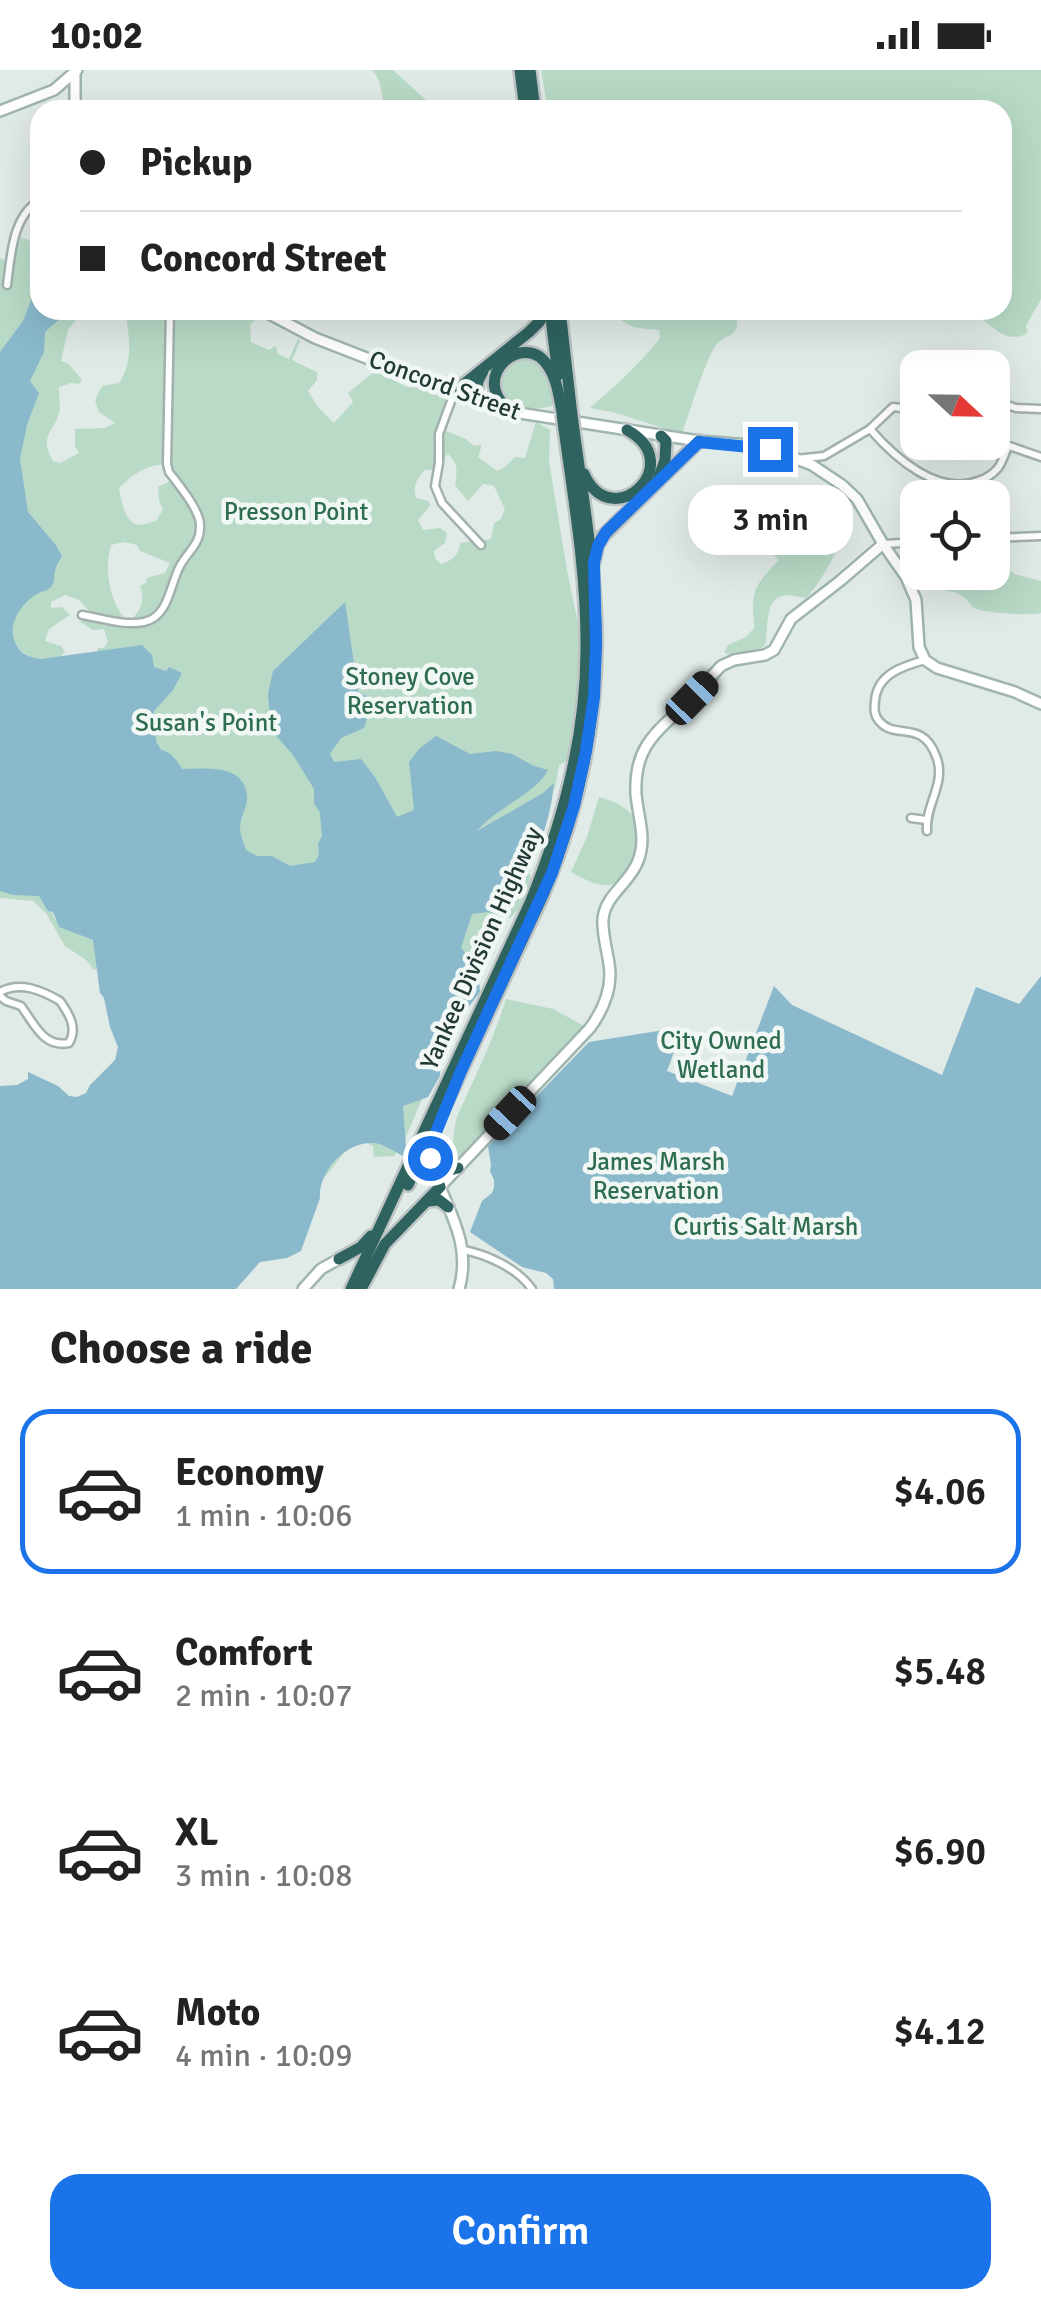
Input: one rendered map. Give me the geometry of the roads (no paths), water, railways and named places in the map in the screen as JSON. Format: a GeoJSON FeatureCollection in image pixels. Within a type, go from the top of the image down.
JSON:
{"type":"FeatureCollection","features":[{"type":"Feature","properties":{"kind":"highway"},"geometry":{"type":"LineString","coordinates":[[520,70],[524,100]]}},
{"type":"Feature","properties":{"kind":"highway"},"geometry":{"type":"LineString","coordinates":[[530,70],[534,100]]}},
{"type":"Feature","properties":{"kind":"highway"},"geometry":{"type":"LineString","coordinates":[[455,392],[540,320]]}},
{"type":"Feature","properties":{"kind":"highway","name":"Yankee Division Highway"},"geometry":{"type":"LineString","coordinates":[[361,1289],[544,894],[568,827],[584,764],[595,678],[592,566],[549,320]]}},
{"type":"Feature","properties":{"kind":"highway","name":"Yankee Division Highway"},"geometry":{"type":"LineString","coordinates":[[561,320],[566,413]]}},
{"type":"Feature","properties":{"kind":"highway"},"geometry":{"type":"LineString","coordinates":[[479,401],[500,365],[522,353],[536,356],[550,369],[566,413]]}},
{"type":"Feature","properties":{"kind":"highway"},"geometry":{"type":"LineString","coordinates":[[479,401],[480,376],[486,367]]}},
{"type":"Feature","properties":{"kind":"highway"},"geometry":{"type":"LineString","coordinates":[[494,380],[500,402],[512,412]]}},
{"type":"Feature","properties":{"kind":"highway"},"geometry":{"type":"LineString","coordinates":[[569,430],[586,480],[605,496],[622,498],[635,493],[646,482],[656,440],[661,436],[666,440],[666,455],[657,481]]}},
{"type":"Feature","properties":{"kind":"highway","name":"Yankee Division Highway"},"geometry":{"type":"LineString","coordinates":[[350,1289],[530,903],[553,844],[574,768],[584,702],[586,629],[569,430]]}},
{"type":"Feature","properties":{"kind":"highway"},"geometry":{"type":"LineString","coordinates":[[627,430],[643,443],[651,464]]}},
{"type":"Feature","properties":{"kind":"highway"},"geometry":{"type":"LineString","coordinates":[[596,626],[594,563],[598,546],[606,532],[699,442]]}},
{"type":"Feature","properties":{"kind":"highway"},"geometry":{"type":"LineString","coordinates":[[361,1289],[386,1244],[440,1187],[430,1152],[461,1071]]}},
{"type":"Feature","properties":{"kind":"highway"},"geometry":{"type":"LineString","coordinates":[[339,1259],[369,1240],[411,1162]]}},
{"type":"Feature","properties":{"kind":"highway"},"geometry":{"type":"LineString","coordinates":[[431,1162],[446,1170],[458,1168]]}},
{"type":"Feature","properties":{"kind":"highway"},"geometry":{"type":"LineString","coordinates":[[427,1201],[441,1200],[448,1206]]}},
{"type":"Feature","properties":{"kind":"highway"},"geometry":{"type":"LineString","coordinates":[[339,1259],[347,1260],[352,1270],[350,1289]]}},
{"type":"Feature","properties":{"kind":"street"},"geometry":{"type":"LineString","coordinates":[[0,110],[54,90],[76,72]]}},
{"type":"Feature","properties":{"kind":"street"},"geometry":{"type":"LineString","coordinates":[[75,100],[76,72]]}},
{"type":"Feature","properties":{"kind":"street"},"geometry":{"type":"LineString","coordinates":[[54,90],[67,100]]}},
{"type":"Feature","properties":{"kind":"street"},"geometry":{"type":"LineString","coordinates":[[7,285],[20,221],[30,206]]}},
{"type":"Feature","properties":{"kind":"street"},"geometry":{"type":"LineString","coordinates":[[82,615],[138,623],[153,619],[165,604],[180,566],[199,537],[200,519],[167,464],[170,320]]}},
{"type":"Feature","properties":{"kind":"street","name":"Concord Street"},"geometry":{"type":"LineString","coordinates":[[281,320],[315,338],[512,412],[699,442],[760,447],[812,466],[852,493],[912,588],[918,610],[919,647],[925,660]]}},
{"type":"Feature","properties":{"kind":"street"},"geometry":{"type":"LineString","coordinates":[[455,392],[439,434],[434,486],[442,503],[481,545]]}},
{"type":"Feature","properties":{"kind":"street"},"geometry":{"type":"LineString","coordinates":[[1010,406],[1041,409]]}},
{"type":"Feature","properties":{"kind":"street"},"geometry":{"type":"LineString","coordinates":[[796,459],[824,456],[870,429],[888,410],[900,408]]}},
{"type":"Feature","properties":{"kind":"street"},"geometry":{"type":"LineString","coordinates":[[870,429],[900,459]]}},
{"type":"Feature","properties":{"kind":"street"},"geometry":{"type":"LineString","coordinates":[[1010,448],[1041,457]]}},
{"type":"Feature","properties":{"kind":"street"},"geometry":{"type":"LineString","coordinates":[[901,460],[948,484],[964,486],[984,479],[997,470],[1002,460]]}},
{"type":"Feature","properties":{"kind":"street"},"geometry":{"type":"LineString","coordinates":[[1010,537],[1041,536]]}},
{"type":"Feature","properties":{"kind":"street"},"geometry":{"type":"LineString","coordinates":[[460,1289],[465,1270],[464,1250],[440,1187],[590,1028],[603,1006],[610,974],[604,909],[634,871],[643,843],[637,800],[638,764],[652,734],[721,666],[770,653],[791,619],[883,544],[900,543]]}},
{"type":"Feature","properties":{"kind":"street"},"geometry":{"type":"LineString","coordinates":[[927,831],[926,820],[939,779],[935,751],[911,730],[887,728],[879,722],[874,713],[877,686],[885,677],[925,660],[937,668],[1041,704]]}},
{"type":"Feature","properties":{"kind":"street"},"geometry":{"type":"LineString","coordinates":[[912,818],[926,820]]}},
{"type":"Feature","properties":{"kind":"street"},"geometry":{"type":"LineString","coordinates":[[21,986],[60,1002],[73,1028],[69,1043],[58,1044],[46,1038],[21,1006],[6,1001],[0,994],[21,986]]}},
{"type":"Feature","properties":{"kind":"street"},"geometry":{"type":"LineString","coordinates":[[464,1250],[513,1270],[532,1289]]}},
{"type":"Feature","properties":{"kind":"street"},"geometry":{"type":"LineString","coordinates":[[303,1289],[325,1266],[339,1259]]}},
{"type":"Feature","properties":{"kind":"water"},"geometry":{"type":"Polygon","coordinates":[[[30,303],[30,320],[59,320],[45,332],[44,352],[30,381],[39,393],[20,459],[28,512],[62,556],[51,587],[31,598],[17,615],[13,635],[17,646],[29,656],[41,659],[142,645],[152,655],[154,667],[166,671],[169,667],[182,673],[154,711],[156,741],[182,769],[222,770],[239,778],[247,796],[240,827],[246,850],[257,856],[272,856],[290,866],[315,862],[319,855],[322,836],[314,789],[293,755],[271,730],[268,694],[273,671],[345,602],[358,691],[373,700],[364,728],[341,738],[330,754],[334,762],[361,759],[397,817],[414,810],[409,762],[436,736],[470,754],[512,754],[548,770],[534,787],[477,831],[554,783],[543,835],[509,917],[488,912],[472,914],[461,948],[478,967],[480,992],[458,1021],[441,1055],[440,1076],[428,1097],[403,1106],[403,1156],[372,1143],[344,1153],[324,1178],[301,1251],[287,1258],[260,1262],[236,1289],[0,1289],[0,1086],[17,1085],[28,1079],[28,1072],[77,1097],[86,1093],[115,1060],[118,1047],[100,993],[93,940],[59,927],[53,912],[48,911],[39,896],[0,891],[0,352],[23,321],[30,303]]]}},
{"type":"Feature","properties":{"kind":"water"},"geometry":{"type":"Polygon","coordinates":[[[1041,976],[1041,1289],[554,1289],[553,1279],[546,1273],[522,1267],[470,1232],[482,1201],[494,1187],[488,1146],[589,1042],[683,1027],[667,1071],[732,1096],[774,986],[792,1005],[942,1075],[976,987],[1019,1004],[1041,976]]]}},
{"type":"Feature","properties":{"kind":"park label","name":"Presson Point"},"geometry":{"type":"Point","coordinates":[296,511]}},
{"type":"Feature","properties":{"kind":"park label","name":"Stoney Cove Reservation"},"geometry":{"type":"Point","coordinates":[410,690]}},
{"type":"Feature","properties":{"kind":"park label","name":"Susan's Point"},"geometry":{"type":"Point","coordinates":[206,722]}},
{"type":"Feature","properties":{"kind":"park label","name":"City Owned Wetland"},"geometry":{"type":"Point","coordinates":[721,1054]}},
{"type":"Feature","properties":{"kind":"park label","name":"James Marsh Reservation"},"geometry":{"type":"Point","coordinates":[656,1176]}},
{"type":"Feature","properties":{"kind":"park label","name":"Curtis Salt Marsh"},"geometry":{"type":"Point","coordinates":[766,1226]}}]}
